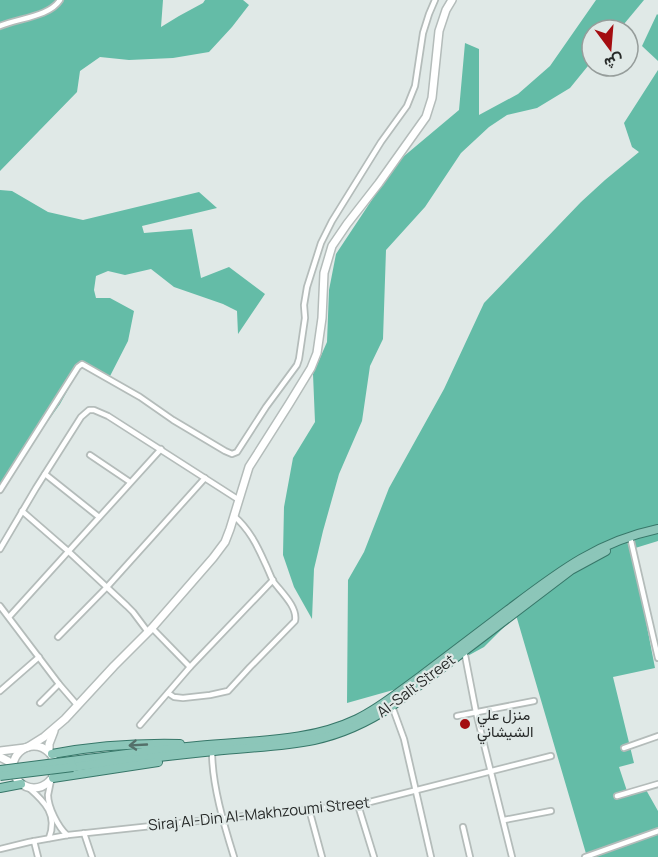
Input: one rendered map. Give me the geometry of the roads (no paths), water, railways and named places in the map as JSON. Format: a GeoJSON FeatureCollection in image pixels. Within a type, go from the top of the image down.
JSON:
{"type":"FeatureCollection","features":[{"type":"Feature","properties":{"kind":"main road"},"geometry":{"type":"LineString","coordinates":[[25,786],[14,773],[13,766],[16,756],[26,747],[44,737],[78,706],[150,630],[225,542],[245,477],[253,460],[290,404],[317,353],[322,318],[324,273],[332,246],[426,117],[432,98],[439,31],[452,0]]}},
{"type":"Feature","properties":{"kind":"main road","name":"Al-Salt Street"},"geometry":{"type":"LineString","coordinates":[[0,776],[196,746],[306,736],[325,731],[359,718],[394,697],[574,562],[615,542],[658,529]]}},
{"type":"Feature","properties":{"kind":"main road","name":"Al-Salt Street"},"geometry":{"type":"LineString","coordinates":[[0,770],[290,744],[314,740],[350,729],[392,706],[571,570],[604,551],[658,534]]}},
{"type":"Feature","properties":{"kind":"main road"},"geometry":{"type":"LineString","coordinates":[[0,788],[46,786],[52,779],[56,766],[50,753],[51,738],[57,726]]}},
{"type":"Feature","properties":{"kind":"main road"},"geometry":{"type":"LineString","coordinates":[[0,751],[41,747],[50,753],[136,744],[196,746]]}},
{"type":"Feature","properties":{"kind":"main road"},"geometry":{"type":"LineString","coordinates":[[52,779],[173,759],[190,754]]}},
{"type":"Feature","properties":{"kind":"main road"},"geometry":{"type":"LineString","coordinates":[[0,757],[13,766]]}},
{"type":"Feature","properties":{"kind":"street"},"geometry":{"type":"LineString","coordinates":[[0,26],[49,10],[60,0]]}},
{"type":"Feature","properties":{"kind":"street"},"geometry":{"type":"LineString","coordinates":[[0,490],[79,365],[82,364],[140,396],[173,420],[225,451],[231,454],[237,452],[266,407],[297,366],[305,318],[304,305],[307,287],[321,243],[381,142],[407,106],[415,86],[423,33],[435,0]]}},
{"type":"Feature","properties":{"kind":"street"},"geometry":{"type":"LineString","coordinates":[[0,549],[81,417],[89,410],[108,416],[239,500]]}},
{"type":"Feature","properties":{"kind":"street"},"geometry":{"type":"LineString","coordinates":[[9,617],[161,449]]}},
{"type":"Feature","properties":{"kind":"street"},"geometry":{"type":"LineString","coordinates":[[90,455],[130,482]]}},
{"type":"Feature","properties":{"kind":"street"},"geometry":{"type":"LineString","coordinates":[[45,474],[99,517]]}},
{"type":"Feature","properties":{"kind":"street"},"geometry":{"type":"LineString","coordinates":[[58,637],[107,587],[205,478]]}},
{"type":"Feature","properties":{"kind":"street"},"geometry":{"type":"LineString","coordinates":[[22,511],[134,612],[190,667]]}},
{"type":"Feature","properties":{"kind":"street"},"geometry":{"type":"LineString","coordinates":[[168,693],[174,697],[183,698],[226,693],[292,626],[296,618],[294,610],[273,580],[253,537],[234,516]]}},
{"type":"Feature","properties":{"kind":"street"},"geometry":{"type":"LineString","coordinates":[[631,541],[658,658]]}},
{"type":"Feature","properties":{"kind":"street"},"geometry":{"type":"LineString","coordinates":[[140,725],[190,667],[273,580]]}},
{"type":"Feature","properties":{"kind":"street"},"geometry":{"type":"LineString","coordinates":[[0,607],[78,706]]}},
{"type":"Feature","properties":{"kind":"street"},"geometry":{"type":"LineString","coordinates":[[464,650],[476,712],[512,857]]}},
{"type":"Feature","properties":{"kind":"street"},"geometry":{"type":"LineString","coordinates":[[0,691],[39,657]]}},
{"type":"Feature","properties":{"kind":"street"},"geometry":{"type":"LineString","coordinates":[[40,703],[59,684]]}},
{"type":"Feature","properties":{"kind":"street"},"geometry":{"type":"LineString","coordinates":[[457,716],[534,701]]}},
{"type":"Feature","properties":{"kind":"street"},"geometry":{"type":"LineString","coordinates":[[392,706],[404,739],[431,857]]}},
{"type":"Feature","properties":{"kind":"street"},"geometry":{"type":"LineString","coordinates":[[624,747],[658,736]]}},
{"type":"Feature","properties":{"kind":"street"},"geometry":{"type":"LineString","coordinates":[[212,751],[212,767],[234,857]]}},
{"type":"Feature","properties":{"kind":"street","name":"Siraj Al-Din Al-Makhzoumi Street"},"geometry":{"type":"LineString","coordinates":[[0,849],[84,833],[358,805],[551,756]]}},
{"type":"Feature","properties":{"kind":"street"},"geometry":{"type":"LineString","coordinates":[[49,838],[52,814],[48,798],[52,779]]}},
{"type":"Feature","properties":{"kind":"street"},"geometry":{"type":"LineString","coordinates":[[617,796],[658,784]]}},
{"type":"Feature","properties":{"kind":"street"},"geometry":{"type":"LineString","coordinates":[[25,786],[43,802],[68,835]]}},
{"type":"Feature","properties":{"kind":"street"},"geometry":{"type":"LineString","coordinates":[[358,805],[374,857]]}},
{"type":"Feature","properties":{"kind":"street"},"geometry":{"type":"LineString","coordinates":[[309,809],[322,857]]}},
{"type":"Feature","properties":{"kind":"street"},"geometry":{"type":"LineString","coordinates":[[504,820],[551,811]]}},
{"type":"Feature","properties":{"kind":"street"},"geometry":{"type":"LineString","coordinates":[[463,827],[470,857]]}},
{"type":"Feature","properties":{"kind":"street"},"geometry":{"type":"LineString","coordinates":[[585,857],[658,831]]}},
{"type":"Feature","properties":{"kind":"street"},"geometry":{"type":"LineString","coordinates":[[84,833],[92,857]]}},
{"type":"Feature","properties":{"kind":"street"},"geometry":{"type":"LineString","coordinates":[[34,841],[38,857]]}},
{"type":"Feature","properties":{"kind":"place","name":"منزل علي الشيشاني"},"geometry":{"type":"Point","coordinates":[465,724]}}]}
